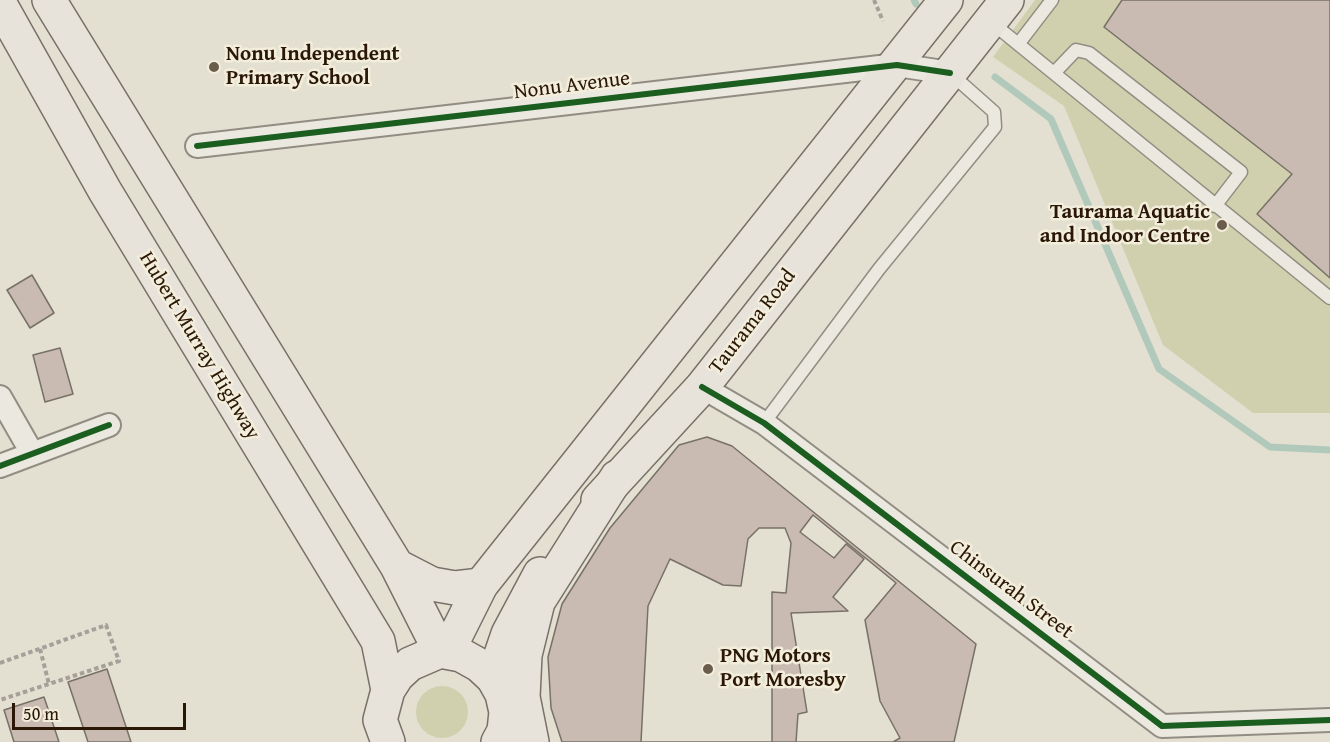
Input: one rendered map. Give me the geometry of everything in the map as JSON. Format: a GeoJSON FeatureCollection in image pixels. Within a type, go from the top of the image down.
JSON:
{"type":"FeatureCollection","features":[{"type":"Feature","properties":{"kind":"main road"},"geometry":{"type":"LineString","coordinates":[[49,0],[397,566],[444,651],[478,665],[492,678],[504,703],[512,739]]}},
{"type":"Feature","properties":{"kind":"main road"},"geometry":{"type":"LineString","coordinates":[[381,723],[397,675],[410,664],[444,651],[481,585],[897,65],[946,0]]}},
{"type":"Feature","properties":{"kind":"main road","name":"Hubert Murray Highway"},"geometry":{"type":"LineString","coordinates":[[0,4],[105,191],[378,641],[381,723]]}},
{"type":"Feature","properties":{"kind":"main road","name":"Taurama Road"},"geometry":{"type":"LineString","coordinates":[[492,678],[508,634],[535,580],[617,477],[702,387],[998,10]]}},
{"type":"Feature","properties":{"kind":"main road"},"geometry":{"type":"LineString","coordinates":[[512,739],[523,697],[525,655],[538,602],[617,477]]}},
{"type":"Feature","properties":{"kind":"main road"},"geometry":{"type":"LineString","coordinates":[[397,566],[432,585],[455,588],[481,585]]}},
{"type":"Feature","properties":{"kind":"street","name":"Nonu Avenue"},"geometry":{"type":"LineString","coordinates":[[197,146],[897,65],[950,73]]}},
{"type":"Feature","properties":{"kind":"street","name":"Chinsurah Street"},"geometry":{"type":"LineString","coordinates":[[702,387],[764,423],[1160,734],[1330,720]]}},
{"type":"Feature","properties":{"kind":"street"},"geometry":{"type":"LineString","coordinates":[[0,397],[32,453]]}},
{"type":"Feature","properties":{"kind":"street"},"geometry":{"type":"LineString","coordinates":[[0,466],[109,425]]}},
{"type":"Feature","properties":{"kind":"lane"},"geometry":{"type":"LineString","coordinates":[[1019,43],[1052,0]]}},
{"type":"Feature","properties":{"kind":"lane"},"geometry":{"type":"LineString","coordinates":[[998,10],[1019,43],[1054,74],[1330,298]]}},
{"type":"Feature","properties":{"kind":"lane"},"geometry":{"type":"LineString","coordinates":[[1054,74],[1076,50],[1089,53],[1241,172],[1215,206]]}},
{"type":"Feature","properties":{"kind":"lane"},"geometry":{"type":"LineString","coordinates":[[764,423],[879,269],[995,127],[994,112],[950,73]]}},
{"type":"Feature","properties":{"kind":"path"},"geometry":{"type":"LineString","coordinates":[[874,0],[883,21]]}},
{"type":"Feature","properties":{"kind":"path"},"geometry":{"type":"LineString","coordinates":[[0,663],[106,625],[119,661],[0,700]]}},
{"type":"Feature","properties":{"kind":"path"},"geometry":{"type":"LineString","coordinates":[[40,649],[49,684]]}},
{"type":"Feature","properties":{"kind":"green space","name":"Taurama Aquatic and Indoor Centre"},"geometry":{"type":"Polygon","coordinates":[[[1035,0],[1330,0],[1330,413],[1253,413],[1163,345],[1064,106],[993,57],[1035,0]]]}},
{"type":"Feature","properties":{"kind":"green space"},"geometry":{"type":"Polygon","coordinates":[[[437,686],[447,686],[457,690],[464,697],[468,712],[464,727],[457,734],[447,738],[437,738],[427,734],[420,727],[416,717],[416,707],[420,697],[427,690],[437,686]]]}},
{"type":"Feature","properties":{"kind":"building"},"geometry":{"type":"Polygon","coordinates":[[[1122,0],[1330,0],[1330,278],[1257,214],[1292,174],[1104,27],[1122,0]]]}},
{"type":"Feature","properties":{"kind":"building"},"geometry":{"type":"Polygon","coordinates":[[[32,275],[54,313],[30,328],[7,290],[32,275]]]}},
{"type":"Feature","properties":{"kind":"building"},"geometry":{"type":"Polygon","coordinates":[[[60,348],[73,394],[45,402],[33,355],[60,348]]]}},
{"type":"Feature","properties":{"kind":"building","name":"PNG Motors Port Moresby"},"geometry":{"type":"Polygon","coordinates":[[[707,437],[732,446],[976,644],[954,742],[562,742],[551,708],[548,657],[562,604],[610,528],[679,445],[707,437]]]}},
{"type":"Feature","properties":{"kind":"building","name":"PNG Motors Port Moresby"},"geometry":{"type":"Polygon","coordinates":[[[813,515],[896,583],[865,620],[880,701],[900,738],[893,742],[796,742],[798,714],[807,712],[791,613],[848,611],[833,597],[864,559],[846,544],[834,558],[800,532],[813,515]]]}},
{"type":"Feature","properties":{"kind":"building","name":"PNG Motors Port Moresby"},"geometry":{"type":"Polygon","coordinates":[[[759,528],[785,528],[791,543],[786,593],[772,592],[772,742],[641,742],[648,606],[670,559],[723,585],[741,586],[748,539],[759,528]]]}},
{"type":"Feature","properties":{"kind":"building"},"geometry":{"type":"Polygon","coordinates":[[[107,669],[131,742],[88,742],[68,682],[107,669]]]}},
{"type":"Feature","properties":{"kind":"building"},"geometry":{"type":"Polygon","coordinates":[[[44,697],[59,742],[14,742],[4,710],[44,697]]]}},
{"type":"Feature","properties":{"kind":"waterway"},"geometry":{"type":"LineString","coordinates":[[914,0],[916,4]]}},
{"type":"Feature","properties":{"kind":"waterway"},"geometry":{"type":"LineString","coordinates":[[995,77],[1051,119],[1159,369],[1270,447],[1330,450]]}},
{"type":"Feature","properties":{"kind":"cycle path"},"geometry":{"type":"LineString","coordinates":[[197,146],[897,65],[950,73]]}},
{"type":"Feature","properties":{"kind":"cycle path"},"geometry":{"type":"LineString","coordinates":[[702,387],[764,423],[1162,726],[1330,720]]}},
{"type":"Feature","properties":{"kind":"cycle path"},"geometry":{"type":"LineString","coordinates":[[0,466],[109,425]]}},
{"type":"Feature","properties":{"kind":"place","name":"Nonu Independent Primary School"},"geometry":{"type":"Point","coordinates":[214,67]}},
{"type":"Feature","properties":{"kind":"place","name":"Taurama Aquatic and Indoor Centre"},"geometry":{"type":"Point","coordinates":[1222,225]}},
{"type":"Feature","properties":{"kind":"place","name":"PNG Motors Port Moresby"},"geometry":{"type":"Point","coordinates":[708,669]}}]}
